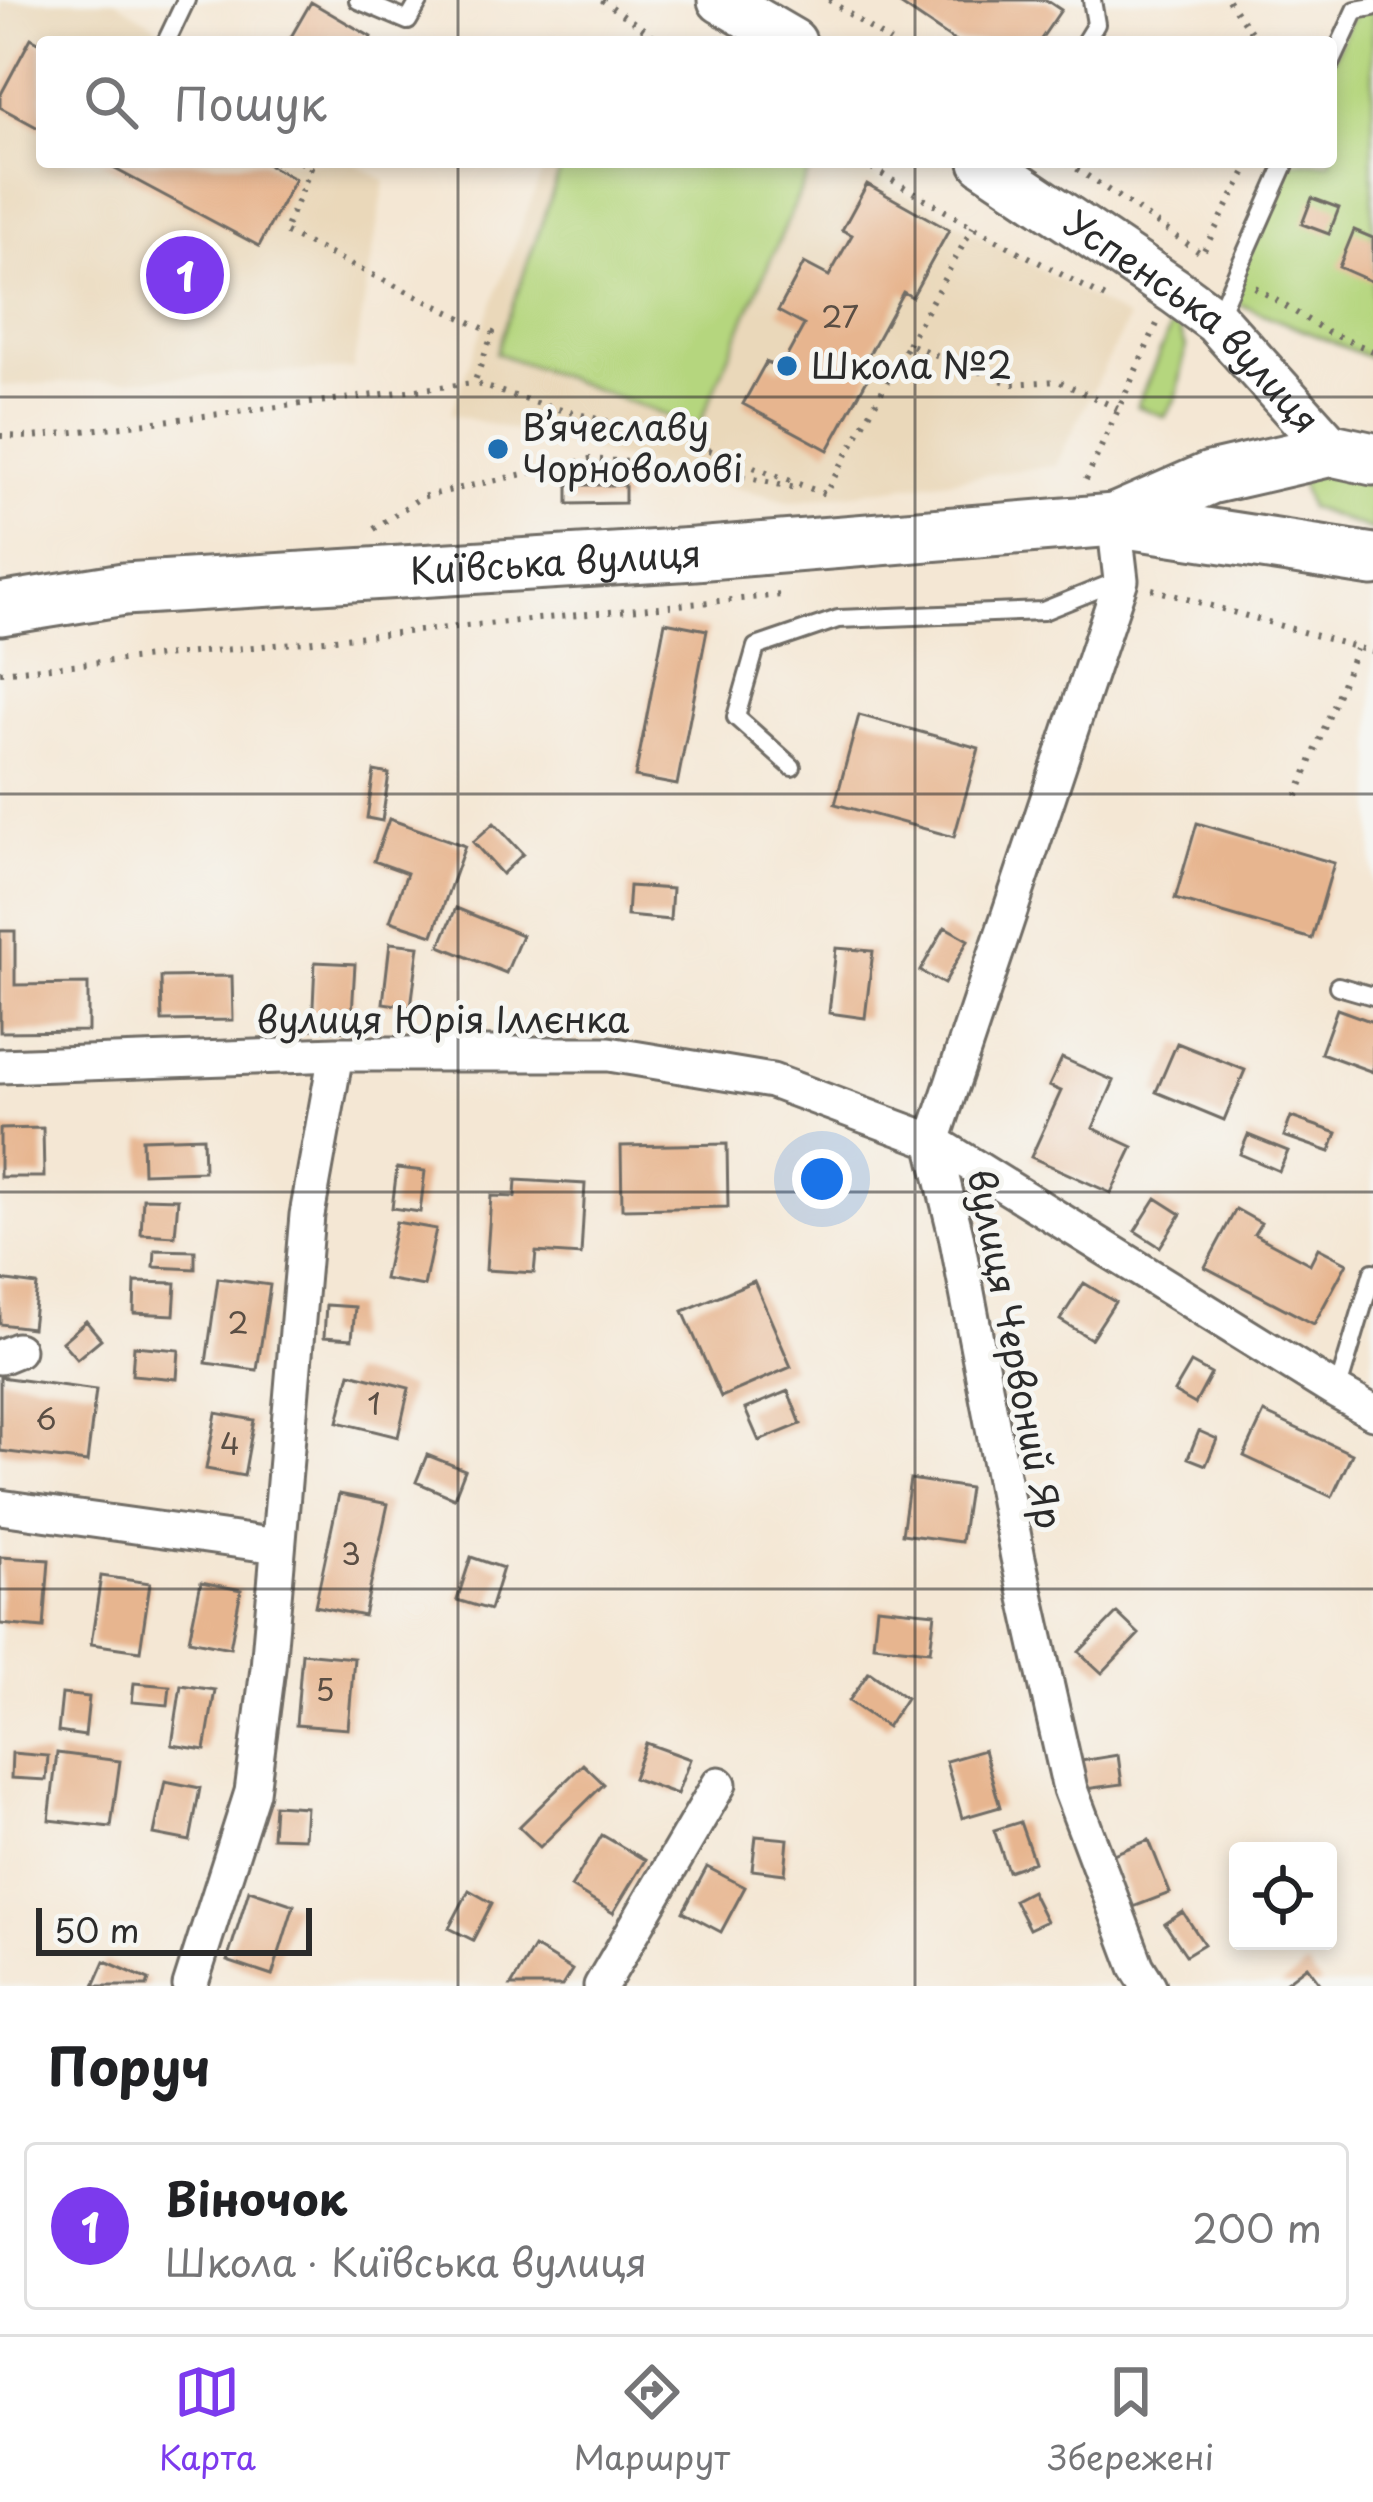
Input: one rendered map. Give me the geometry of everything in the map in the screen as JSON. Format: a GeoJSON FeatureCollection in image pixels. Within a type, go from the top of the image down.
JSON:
{"type":"FeatureCollection","features":[{"type":"Feature","properties":{"kind":"main road","name":"Київська вулиця"},"geometry":{"type":"LineString","coordinates":[[1114,520],[1210,478],[1353,455]]}},
{"type":"Feature","properties":{"kind":"main road","name":"Київська вулиця"},"geometry":{"type":"LineString","coordinates":[[0,609],[124,589],[695,554],[1114,520],[1373,560]]}},
{"type":"Feature","properties":{"kind":"street"},"geometry":{"type":"LineString","coordinates":[[721,0],[783,36]]}},
{"type":"Feature","properties":{"kind":"street","name":"Успенська вулиця"},"geometry":{"type":"LineString","coordinates":[[999,168],[1216,321],[1353,455]]}},
{"type":"Feature","properties":{"kind":"street","name":"вулиця Червоний Яр"},"geometry":{"type":"LineString","coordinates":[[1114,520],[1121,580],[933,1141],[1070,1789],[1137,1967],[1149,1986]]}},
{"type":"Feature","properties":{"kind":"street"},"geometry":{"type":"LineString","coordinates":[[190,1986],[252,1792],[268,1668],[307,1215],[336,1054]]}},
{"type":"Feature","properties":{"kind":"street","name":"вулиця Юрія Іллєнка"},"geometry":{"type":"LineString","coordinates":[[0,1066],[336,1054],[610,1054],[772,1081],[933,1141],[1373,1412]]}},
{"type":"Feature","properties":{"kind":"street"},"geometry":{"type":"LineString","coordinates":[[0,1507],[278,1546]]}},
{"type":"Feature","properties":{"kind":"street"},"geometry":{"type":"LineString","coordinates":[[601,1986],[719,1784]]}},
{"type":"Feature","properties":{"kind":"lane"},"geometry":{"type":"LineString","coordinates":[[169,36],[186,0]]}},
{"type":"Feature","properties":{"kind":"lane"},"geometry":{"type":"LineString","coordinates":[[358,0],[408,21],[420,0]]}},
{"type":"Feature","properties":{"kind":"lane"},"geometry":{"type":"LineString","coordinates":[[1089,36],[1096,25],[1092,0]]}},
{"type":"Feature","properties":{"kind":"lane"},"geometry":{"type":"LineString","coordinates":[[1337,51],[1356,10],[1373,7]]}},
{"type":"Feature","properties":{"kind":"lane"},"geometry":{"type":"LineString","coordinates":[[1216,321],[1283,168]]}},
{"type":"Feature","properties":{"kind":"lane"},"geometry":{"type":"LineString","coordinates":[[792,767],[736,717],[755,647],[838,619],[1043,611],[1121,580]]}},
{"type":"Feature","properties":{"kind":"lane"},"geometry":{"type":"LineString","coordinates":[[1338,986],[1373,996]]}},
{"type":"Feature","properties":{"kind":"lane"},"geometry":{"type":"LineString","coordinates":[[1336,1392],[1373,1272]]}},
{"type":"Feature","properties":{"kind":"path"},"geometry":{"type":"LineString","coordinates":[[602,0],[653,36]]}},
{"type":"Feature","properties":{"kind":"path"},"geometry":{"type":"LineString","coordinates":[[829,0],[881,36]]}},
{"type":"Feature","properties":{"kind":"path"},"geometry":{"type":"LineString","coordinates":[[1228,0],[1254,36]]}},
{"type":"Feature","properties":{"kind":"path"},"geometry":{"type":"LineString","coordinates":[[309,168],[284,232],[493,333],[474,383]]}},
{"type":"Feature","properties":{"kind":"path"},"geometry":{"type":"LineString","coordinates":[[871,168],[1116,303]]}},
{"type":"Feature","properties":{"kind":"path"},"geometry":{"type":"LineString","coordinates":[[1076,168],[1202,254],[1248,168]]}},
{"type":"Feature","properties":{"kind":"path"},"geometry":{"type":"LineString","coordinates":[[808,505],[825,494],[973,227]]}},
{"type":"Feature","properties":{"kind":"path"},"geometry":{"type":"LineString","coordinates":[[1238,276],[1327,332],[1373,351]]}},
{"type":"Feature","properties":{"kind":"path"},"geometry":{"type":"LineString","coordinates":[[1069,484],[1088,480],[1175,291]]}},
{"type":"Feature","properties":{"kind":"path"},"geometry":{"type":"LineString","coordinates":[[908,344],[1011,384],[1058,381],[1119,409]]}},
{"type":"Feature","properties":{"kind":"path"},"geometry":{"type":"LineString","coordinates":[[0,436],[33,437],[474,383],[682,440],[825,494]]}},
{"type":"Feature","properties":{"kind":"path"},"geometry":{"type":"LineString","coordinates":[[398,528],[374,529],[421,497],[590,459],[698,467],[825,494]]}},
{"type":"Feature","properties":{"kind":"path"},"geometry":{"type":"LineString","coordinates":[[1121,580],[1373,652]]}},
{"type":"Feature","properties":{"kind":"path"},"geometry":{"type":"LineString","coordinates":[[0,672],[802,592]]}},
{"type":"Feature","properties":{"kind":"path"},"geometry":{"type":"LineString","coordinates":[[1297,796],[1356,649]]}},
{"type":"Feature","properties":{"kind":"shaded area"},"geometry":{"type":"Polygon","coordinates":[[[0,0],[115,0],[154,25],[162,36],[36,36],[36,168],[362,168],[385,181],[353,369],[0,386],[0,0]]]}},
{"type":"Feature","properties":{"kind":"shaded area","name":"Школа №2"},"geometry":{"type":"Polygon","coordinates":[[[544,168],[860,168],[1128,319],[1056,465],[791,502],[450,414],[544,168]]]}},
{"type":"Feature","properties":{"kind":"green space"},"geometry":{"type":"Polygon","coordinates":[[[1360,0],[1373,0],[1373,359],[1224,298],[1283,168],[1337,168],[1337,51],[1360,0]]]}},
{"type":"Feature","properties":{"kind":"green space"},"geometry":{"type":"Polygon","coordinates":[[[561,168],[810,168],[698,427],[496,353],[561,168]]]}},
{"type":"Feature","properties":{"kind":"green space"},"geometry":{"type":"Polygon","coordinates":[[[1175,317],[1186,347],[1177,396],[1165,417],[1137,406],[1175,317]]]}},
{"type":"Feature","properties":{"kind":"green space"},"geometry":{"type":"Polygon","coordinates":[[[1320,465],[1373,485],[1373,531],[1309,507],[1300,482],[1320,465]]]}},
{"type":"Feature","properties":{"kind":"building"},"geometry":{"type":"Polygon","coordinates":[[[894,0],[1046,0],[1061,10],[1043,36],[947,36],[894,0]]]}},
{"type":"Feature","properties":{"kind":"building"},"geometry":{"type":"Polygon","coordinates":[[[311,2],[369,36],[291,36],[311,2]]]}},
{"type":"Feature","properties":{"kind":"building"},"geometry":{"type":"Polygon","coordinates":[[[31,38],[36,41],[36,127],[0,107],[0,96],[31,38]]]}},
{"type":"Feature","properties":{"kind":"building"},"geometry":{"type":"Polygon","coordinates":[[[113,168],[274,168],[295,179],[259,246],[113,168]]]}},
{"type":"Feature","properties":{"kind":"building"},"geometry":{"type":"Polygon","coordinates":[[[867,184],[949,230],[912,297],[903,292],[861,369],[870,374],[828,450],[743,404],[766,362],[780,369],[804,325],[778,311],[804,263],[829,276],[852,235],[842,230],[867,184]]]}},
{"type":"Feature","properties":{"kind":"building"},"geometry":{"type":"Polygon","coordinates":[[[1312,198],[1339,208],[1329,234],[1302,224],[1312,198]]]}},
{"type":"Feature","properties":{"kind":"building"},"geometry":{"type":"Polygon","coordinates":[[[1354,230],[1373,238],[1373,282],[1339,267],[1354,230]]]}},
{"type":"Feature","properties":{"kind":"building"},"geometry":{"type":"Polygon","coordinates":[[[568,485],[625,485],[625,503],[568,504],[568,485]]]}},
{"type":"Feature","properties":{"kind":"building"},"geometry":{"type":"Polygon","coordinates":[[[665,622],[707,630],[677,785],[635,777],[665,622]]]}},
{"type":"Feature","properties":{"kind":"building"},"geometry":{"type":"Polygon","coordinates":[[[859,715],[979,748],[954,837],[835,804],[859,715]]]}},
{"type":"Feature","properties":{"kind":"building"},"geometry":{"type":"Polygon","coordinates":[[[374,771],[389,774],[382,821],[367,818],[374,771]]]}},
{"type":"Feature","properties":{"kind":"building"},"geometry":{"type":"Polygon","coordinates":[[[389,819],[465,846],[433,935],[390,921],[407,873],[374,861],[389,819]]]}},
{"type":"Feature","properties":{"kind":"building"},"geometry":{"type":"Polygon","coordinates":[[[494,823],[523,854],[502,874],[473,842],[494,823]]]}},
{"type":"Feature","properties":{"kind":"building"},"geometry":{"type":"Polygon","coordinates":[[[1197,823],[1334,863],[1312,939],[1175,899],[1197,823]]]}},
{"type":"Feature","properties":{"kind":"building"},"geometry":{"type":"Polygon","coordinates":[[[629,886],[672,889],[670,920],[627,916],[629,886]]]}},
{"type":"Feature","properties":{"kind":"building"},"geometry":{"type":"Polygon","coordinates":[[[456,908],[522,935],[506,973],[440,946],[456,908]]]}},
{"type":"Feature","properties":{"kind":"building"},"geometry":{"type":"Polygon","coordinates":[[[945,927],[968,940],[944,984],[920,971],[945,927]]]}},
{"type":"Feature","properties":{"kind":"building"},"geometry":{"type":"Polygon","coordinates":[[[0,931],[15,931],[15,985],[88,984],[88,1031],[0,1032],[0,931]]]}},
{"type":"Feature","properties":{"kind":"building"},"geometry":{"type":"Polygon","coordinates":[[[390,943],[419,946],[411,1007],[383,1003],[390,943]]]}},
{"type":"Feature","properties":{"kind":"building"},"geometry":{"type":"Polygon","coordinates":[[[836,948],[873,951],[865,1018],[829,1013],[836,948]]]}},
{"type":"Feature","properties":{"kind":"building"},"geometry":{"type":"Polygon","coordinates":[[[315,962],[355,964],[351,1031],[312,1029],[315,962]]]}},
{"type":"Feature","properties":{"kind":"building"},"geometry":{"type":"Polygon","coordinates":[[[232,976],[233,1020],[162,1021],[161,977],[232,976]]]}},
{"type":"Feature","properties":{"kind":"building"},"geometry":{"type":"Polygon","coordinates":[[[1337,1009],[1373,1022],[1373,1072],[1321,1053],[1337,1009]]]}},
{"type":"Feature","properties":{"kind":"building"},"geometry":{"type":"Polygon","coordinates":[[[1177,1043],[1245,1070],[1224,1120],[1156,1092],[1177,1043]]]}},
{"type":"Feature","properties":{"kind":"building"},"geometry":{"type":"Polygon","coordinates":[[[1062,1058],[1114,1081],[1093,1128],[1133,1147],[1111,1193],[1031,1157],[1061,1091],[1049,1086],[1062,1058]]]}},
{"type":"Feature","properties":{"kind":"building"},"geometry":{"type":"Polygon","coordinates":[[[1291,1117],[1337,1133],[1330,1152],[1284,1136],[1291,1117]]]}},
{"type":"Feature","properties":{"kind":"building"},"geometry":{"type":"Polygon","coordinates":[[[43,1128],[44,1177],[0,1177],[0,1129],[43,1128]]]}},
{"type":"Feature","properties":{"kind":"building"},"geometry":{"type":"Polygon","coordinates":[[[1248,1135],[1288,1151],[1279,1171],[1240,1154],[1248,1135]]]}},
{"type":"Feature","properties":{"kind":"building"},"geometry":{"type":"Polygon","coordinates":[[[203,1137],[204,1171],[143,1173],[142,1139],[203,1137]]]}},
{"type":"Feature","properties":{"kind":"building"},"geometry":{"type":"Polygon","coordinates":[[[727,1144],[728,1207],[622,1209],[621,1146],[727,1144]]]}},
{"type":"Feature","properties":{"kind":"building"},"geometry":{"type":"Polygon","coordinates":[[[397,1168],[425,1171],[420,1212],[392,1208],[397,1168]]]}},
{"type":"Feature","properties":{"kind":"building"},"geometry":{"type":"Polygon","coordinates":[[[516,1180],[585,1184],[581,1255],[536,1252],[534,1273],[486,1270],[491,1196],[515,1197],[516,1180]]]}},
{"type":"Feature","properties":{"kind":"building"},"geometry":{"type":"Polygon","coordinates":[[[143,1198],[178,1199],[175,1236],[141,1234],[143,1198]]]}},
{"type":"Feature","properties":{"kind":"building"},"geometry":{"type":"Polygon","coordinates":[[[1156,1198],[1181,1214],[1160,1247],[1135,1231],[1156,1198]]]}},
{"type":"Feature","properties":{"kind":"building"},"geometry":{"type":"Polygon","coordinates":[[[1236,1209],[1261,1223],[1254,1234],[1310,1264],[1318,1248],[1347,1263],[1314,1324],[1205,1267],[1236,1209]]]}},
{"type":"Feature","properties":{"kind":"building"},"geometry":{"type":"Polygon","coordinates":[[[396,1222],[436,1229],[424,1286],[384,1279],[396,1222]]]}},
{"type":"Feature","properties":{"kind":"building"},"geometry":{"type":"Polygon","coordinates":[[[155,1250],[195,1251],[195,1269],[154,1267],[155,1250]]]}},
{"type":"Feature","properties":{"kind":"building"},"geometry":{"type":"Polygon","coordinates":[[[218,1278],[270,1285],[257,1370],[206,1363],[218,1278]]]}},
{"type":"Feature","properties":{"kind":"building"},"geometry":{"type":"Polygon","coordinates":[[[0,1280],[37,1285],[32,1328],[0,1324],[0,1280]]]}},
{"type":"Feature","properties":{"kind":"building"},"geometry":{"type":"Polygon","coordinates":[[[754,1281],[791,1367],[721,1397],[683,1311],[754,1281]]]}},
{"type":"Feature","properties":{"kind":"building"},"geometry":{"type":"Polygon","coordinates":[[[135,1282],[176,1283],[174,1315],[134,1313],[135,1282]]]}},
{"type":"Feature","properties":{"kind":"building"},"geometry":{"type":"Polygon","coordinates":[[[1084,1283],[1115,1302],[1091,1339],[1060,1320],[1084,1283]]]}},
{"type":"Feature","properties":{"kind":"building"},"geometry":{"type":"Polygon","coordinates":[[[326,1305],[355,1307],[352,1339],[324,1337],[326,1305]]]}},
{"type":"Feature","properties":{"kind":"building"},"geometry":{"type":"Polygon","coordinates":[[[86,1321],[101,1339],[77,1359],[62,1342],[86,1321]]]}},
{"type":"Feature","properties":{"kind":"building"},"geometry":{"type":"Polygon","coordinates":[[[134,1346],[179,1350],[177,1379],[132,1375],[134,1346]]]}},
{"type":"Feature","properties":{"kind":"building"},"geometry":{"type":"Polygon","coordinates":[[[1191,1363],[1211,1374],[1195,1404],[1174,1392],[1191,1363]]]}},
{"type":"Feature","properties":{"kind":"building"},"geometry":{"type":"Polygon","coordinates":[[[350,1373],[409,1388],[398,1437],[338,1422],[350,1373]]]}},
{"type":"Feature","properties":{"kind":"building"},"geometry":{"type":"Polygon","coordinates":[[[0,1377],[96,1390],[87,1462],[0,1451],[0,1377]]]}},
{"type":"Feature","properties":{"kind":"building"},"geometry":{"type":"Polygon","coordinates":[[[788,1391],[801,1424],[759,1441],[745,1409],[788,1391]]]}},
{"type":"Feature","properties":{"kind":"building"},"geometry":{"type":"Polygon","coordinates":[[[216,1413],[254,1420],[244,1476],[206,1469],[216,1413]]]}},
{"type":"Feature","properties":{"kind":"building"},"geometry":{"type":"Polygon","coordinates":[[[1264,1413],[1352,1454],[1332,1497],[1244,1456],[1264,1413]]]}},
{"type":"Feature","properties":{"kind":"building"},"geometry":{"type":"Polygon","coordinates":[[[1199,1431],[1217,1439],[1206,1465],[1188,1458],[1199,1431]]]}},
{"type":"Feature","properties":{"kind":"building"},"geometry":{"type":"Polygon","coordinates":[[[427,1455],[465,1470],[454,1498],[416,1482],[427,1455]]]}},
{"type":"Feature","properties":{"kind":"building"},"geometry":{"type":"Polygon","coordinates":[[[910,1479],[969,1488],[961,1542],[902,1534],[910,1479]]]}},
{"type":"Feature","properties":{"kind":"building"},"geometry":{"type":"Polygon","coordinates":[[[339,1494],[388,1504],[364,1616],[315,1606],[339,1494]]]}},
{"type":"Feature","properties":{"kind":"building"},"geometry":{"type":"Polygon","coordinates":[[[0,1557],[49,1560],[44,1628],[0,1624],[0,1557]]]}},
{"type":"Feature","properties":{"kind":"building"},"geometry":{"type":"Polygon","coordinates":[[[471,1557],[503,1568],[490,1610],[457,1600],[471,1557]]]}},
{"type":"Feature","properties":{"kind":"building"},"geometry":{"type":"Polygon","coordinates":[[[101,1576],[150,1583],[140,1651],[91,1644],[101,1576]]]}},
{"type":"Feature","properties":{"kind":"building"},"geometry":{"type":"Polygon","coordinates":[[[201,1582],[241,1590],[230,1648],[189,1640],[201,1582]]]}},
{"type":"Feature","properties":{"kind":"building"},"geometry":{"type":"Polygon","coordinates":[[[877,1607],[935,1613],[930,1651],[873,1645],[877,1607]]]}},
{"type":"Feature","properties":{"kind":"building"},"geometry":{"type":"Polygon","coordinates":[[[1117,1613],[1139,1634],[1102,1673],[1079,1652],[1117,1613]]]}},
{"type":"Feature","properties":{"kind":"building"},"geometry":{"type":"Polygon","coordinates":[[[302,1653],[354,1658],[348,1729],[296,1725],[302,1653]]]}},
{"type":"Feature","properties":{"kind":"building"},"geometry":{"type":"Polygon","coordinates":[[[869,1672],[906,1698],[887,1727],[849,1701],[869,1672]]]}},
{"type":"Feature","properties":{"kind":"building"},"geometry":{"type":"Polygon","coordinates":[[[134,1683],[170,1686],[168,1705],[132,1702],[134,1683]]]}},
{"type":"Feature","properties":{"kind":"building"},"geometry":{"type":"Polygon","coordinates":[[[181,1685],[215,1690],[205,1750],[172,1745],[181,1685]]]}},
{"type":"Feature","properties":{"kind":"building"},"geometry":{"type":"Polygon","coordinates":[[[62,1694],[89,1697],[85,1736],[58,1732],[62,1694]]]}},
{"type":"Feature","properties":{"kind":"building"},"geometry":{"type":"Polygon","coordinates":[[[646,1743],[690,1759],[677,1794],[633,1778],[646,1743]]]}},
{"type":"Feature","properties":{"kind":"building"},"geometry":{"type":"Polygon","coordinates":[[[984,1750],[1000,1807],[962,1818],[946,1761],[984,1750]]]}},
{"type":"Feature","properties":{"kind":"building"},"geometry":{"type":"Polygon","coordinates":[[[12,1753],[48,1756],[46,1780],[11,1778],[12,1753]]]}},
{"type":"Feature","properties":{"kind":"building"},"geometry":{"type":"Polygon","coordinates":[[[57,1753],[120,1761],[111,1827],[49,1820],[57,1753]]]}},
{"type":"Feature","properties":{"kind":"building"},"geometry":{"type":"Polygon","coordinates":[[[1118,1755],[1122,1784],[1085,1789],[1081,1761],[1118,1755]]]}},
{"type":"Feature","properties":{"kind":"building"},"geometry":{"type":"Polygon","coordinates":[[[583,1764],[604,1784],[540,1847],[519,1827],[583,1764]]]}},
{"type":"Feature","properties":{"kind":"building"},"geometry":{"type":"Polygon","coordinates":[[[165,1781],[200,1788],[190,1841],[154,1834],[165,1781]]]}},
{"type":"Feature","properties":{"kind":"building"},"geometry":{"type":"Polygon","coordinates":[[[274,1805],[306,1807],[304,1838],[272,1837],[274,1805]]]}},
{"type":"Feature","properties":{"kind":"building"},"geometry":{"type":"Polygon","coordinates":[[[1020,1822],[1034,1862],[1008,1871],[994,1830],[1020,1822]]]}},
{"type":"Feature","properties":{"kind":"building"},"geometry":{"type":"Polygon","coordinates":[[[602,1835],[645,1860],[613,1913],[571,1887],[602,1835]]]}},
{"type":"Feature","properties":{"kind":"building"},"geometry":{"type":"Polygon","coordinates":[[[756,1836],[788,1839],[785,1874],[752,1870],[756,1836]]]}},
{"type":"Feature","properties":{"kind":"building"},"geometry":{"type":"Polygon","coordinates":[[[1149,1840],[1170,1893],[1133,1907],[1113,1854],[1149,1840]]]}},
{"type":"Feature","properties":{"kind":"building"},"geometry":{"type":"Polygon","coordinates":[[[707,1867],[745,1887],[721,1932],[683,1912],[707,1867]]]}},
{"type":"Feature","properties":{"kind":"building"},"geometry":{"type":"Polygon","coordinates":[[[249,1890],[294,1905],[272,1976],[227,1961],[249,1890]]]}},
{"type":"Feature","properties":{"kind":"building"},"geometry":{"type":"Polygon","coordinates":[[[469,1890],[492,1903],[473,1940],[449,1928],[469,1890]]]}},
{"type":"Feature","properties":{"kind":"building"},"geometry":{"type":"Polygon","coordinates":[[[1031,1891],[1046,1921],[1029,1929],[1014,1900],[1031,1891]]]}},
{"type":"Feature","properties":{"kind":"building"},"geometry":{"type":"Polygon","coordinates":[[[1183,1912],[1204,1944],[1186,1955],[1165,1924],[1183,1912]]]}},
{"type":"Feature","properties":{"kind":"building"},"geometry":{"type":"Polygon","coordinates":[[[534,1947],[572,1970],[562,1986],[511,1986],[534,1947]]]}},
{"type":"Feature","properties":{"kind":"building"},"geometry":{"type":"Polygon","coordinates":[[[105,1961],[149,1980],[147,1986],[94,1986],[105,1961]]]}},
{"type":"Feature","properties":{"kind":"building"},"geometry":{"type":"Polygon","coordinates":[[[1307,1966],[1322,1986],[1281,1986],[1307,1966]]]}},
{"type":"Feature","properties":{"kind":"place","name":"Віночок"},"geometry":{"type":"Point","coordinates":[185,275]}},
{"type":"Feature","properties":{"kind":"place","name":"Школа №2"},"geometry":{"type":"Point","coordinates":[787,366]}},
{"type":"Feature","properties":{"kind":"place","name":"В’ячеславу Чорноволові"},"geometry":{"type":"Point","coordinates":[498,449]}}]}
